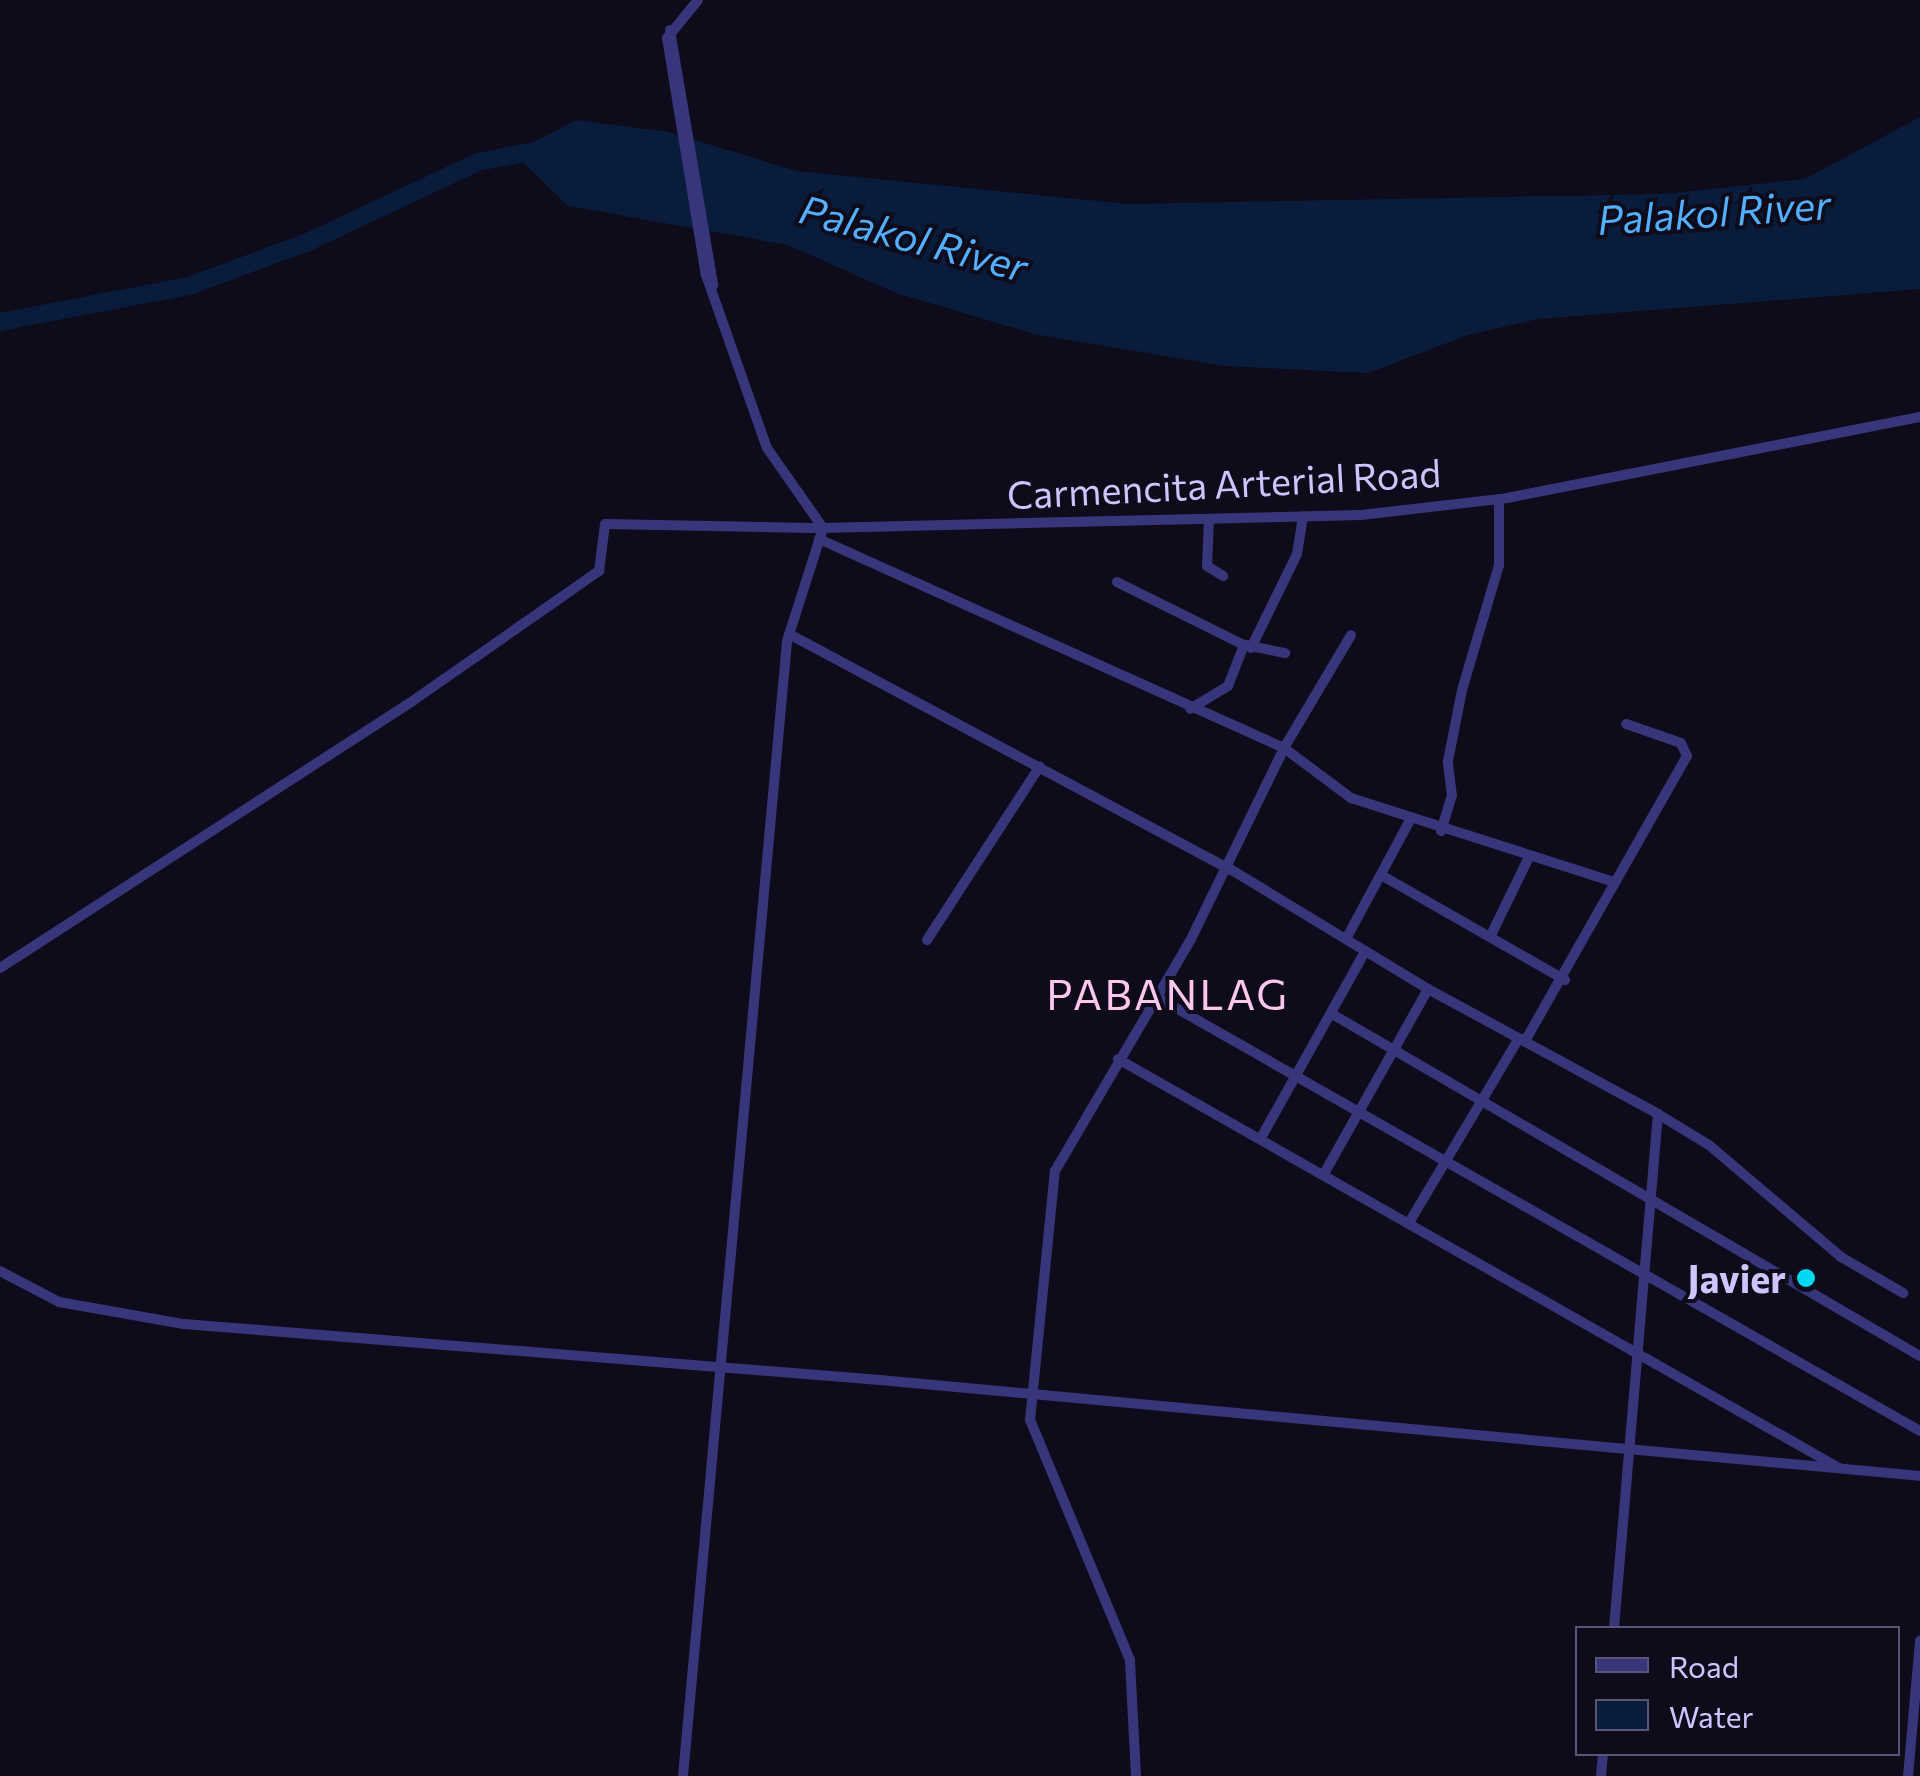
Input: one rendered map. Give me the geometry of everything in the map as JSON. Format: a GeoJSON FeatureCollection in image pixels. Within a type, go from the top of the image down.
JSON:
{"type":"FeatureCollection","features":[{"type":"Feature","properties":{"kind":"street"},"geometry":{"type":"LineString","coordinates":[[698,0],[671,35],[713,292],[767,448],[821,533],[1190,709],[1284,748],[1351,798],[1409,822],[1614,882]]}},
{"type":"Feature","properties":{"kind":"street","name":"Carmencita Arterial Road"},"geometry":{"type":"LineString","coordinates":[[0,968],[599,572],[606,524],[821,533],[1303,516],[1499,498],[1920,417]]}},
{"type":"Feature","properties":{"kind":"street"},"geometry":{"type":"LineString","coordinates":[[1441,830],[1452,796],[1448,760],[1462,690],[1497,577],[1499,498]]}},
{"type":"Feature","properties":{"kind":"street"},"geometry":{"type":"LineString","coordinates":[[1190,709],[1228,686],[1297,554],[1303,516]]}},
{"type":"Feature","properties":{"kind":"street"},"geometry":{"type":"LineString","coordinates":[[1210,519],[1206,566],[1223,576]]}},
{"type":"Feature","properties":{"kind":"street"},"geometry":{"type":"LineString","coordinates":[[683,1776],[790,634],[821,533]]}},
{"type":"Feature","properties":{"kind":"street"},"geometry":{"type":"LineString","coordinates":[[1117,582],[1248,647],[1285,653]]}},
{"type":"Feature","properties":{"kind":"street"},"geometry":{"type":"LineString","coordinates":[[790,634],[1223,865],[1428,989],[1658,1114],[1709,1145],[1841,1257],[1903,1292]]}},
{"type":"Feature","properties":{"kind":"street"},"geometry":{"type":"LineString","coordinates":[[1136,1776],[1130,1660],[1030,1420],[1055,1172],[1191,939],[1223,865],[1284,748],[1351,636]]}},
{"type":"Feature","properties":{"kind":"street"},"geometry":{"type":"LineString","coordinates":[[1410,1222],[1522,1040],[1565,980],[1614,882],[1687,756],[1681,743],[1626,724]]}},
{"type":"Feature","properties":{"kind":"street"},"geometry":{"type":"LineString","coordinates":[[927,940],[1040,766]]}},
{"type":"Feature","properties":{"kind":"street"},"geometry":{"type":"LineString","coordinates":[[1346,939],[1409,822]]}},
{"type":"Feature","properties":{"kind":"street"},"geometry":{"type":"LineString","coordinates":[[1491,936],[1529,857]]}},
{"type":"Feature","properties":{"kind":"street"},"geometry":{"type":"LineString","coordinates":[[1380,875],[1565,980]]}},
{"type":"Feature","properties":{"kind":"street"},"geometry":{"type":"LineString","coordinates":[[1262,1136],[1365,952]]}},
{"type":"Feature","properties":{"kind":"street"},"geometry":{"type":"LineString","coordinates":[[1325,1172],[1428,989]]}},
{"type":"Feature","properties":{"kind":"street"},"geometry":{"type":"LineString","coordinates":[[1155,996],[1920,1432]]}},
{"type":"Feature","properties":{"kind":"street"},"geometry":{"type":"LineString","coordinates":[[1332,1014],[1920,1356]]}},
{"type":"Feature","properties":{"kind":"street"},"geometry":{"type":"LineString","coordinates":[[1118,1059],[1262,1136],[1638,1356],[1841,1469]]}},
{"type":"Feature","properties":{"kind":"street"},"geometry":{"type":"LineString","coordinates":[[1614,1626],[1654,1204],[1658,1114]]}},
{"type":"Feature","properties":{"kind":"street"},"geometry":{"type":"LineString","coordinates":[[0,1272],[59,1302],[111,1315],[1034,1394],[1920,1476]]}},
{"type":"Feature","properties":{"kind":"street"},"geometry":{"type":"LineString","coordinates":[[1908,1776],[1920,1641]]}},
{"type":"Feature","properties":{"kind":"water"},"geometry":{"type":"Polygon","coordinates":[[[1920,117],[1920,289],[1538,319],[1468,335],[1368,373],[1226,366],[1034,334],[896,293],[788,245],[568,206],[513,153],[576,120],[668,132],[797,171],[1128,204],[1663,194],[1805,179],[1920,117]]]}},
{"type":"Feature","properties":{"kind":"waterway","name":"Palakol River"},"geometry":{"type":"LineString","coordinates":[[0,322],[189,286],[308,242],[478,162],[534,151]]}},
{"type":"Feature","properties":{"kind":"place","name":"Javier"},"geometry":{"type":"Point","coordinates":[1806,1278]}},
{"type":"Feature","properties":{"kind":"district","name":"PABANLAG"},"geometry":{"type":"Point","coordinates":[1168,993]}}]}
